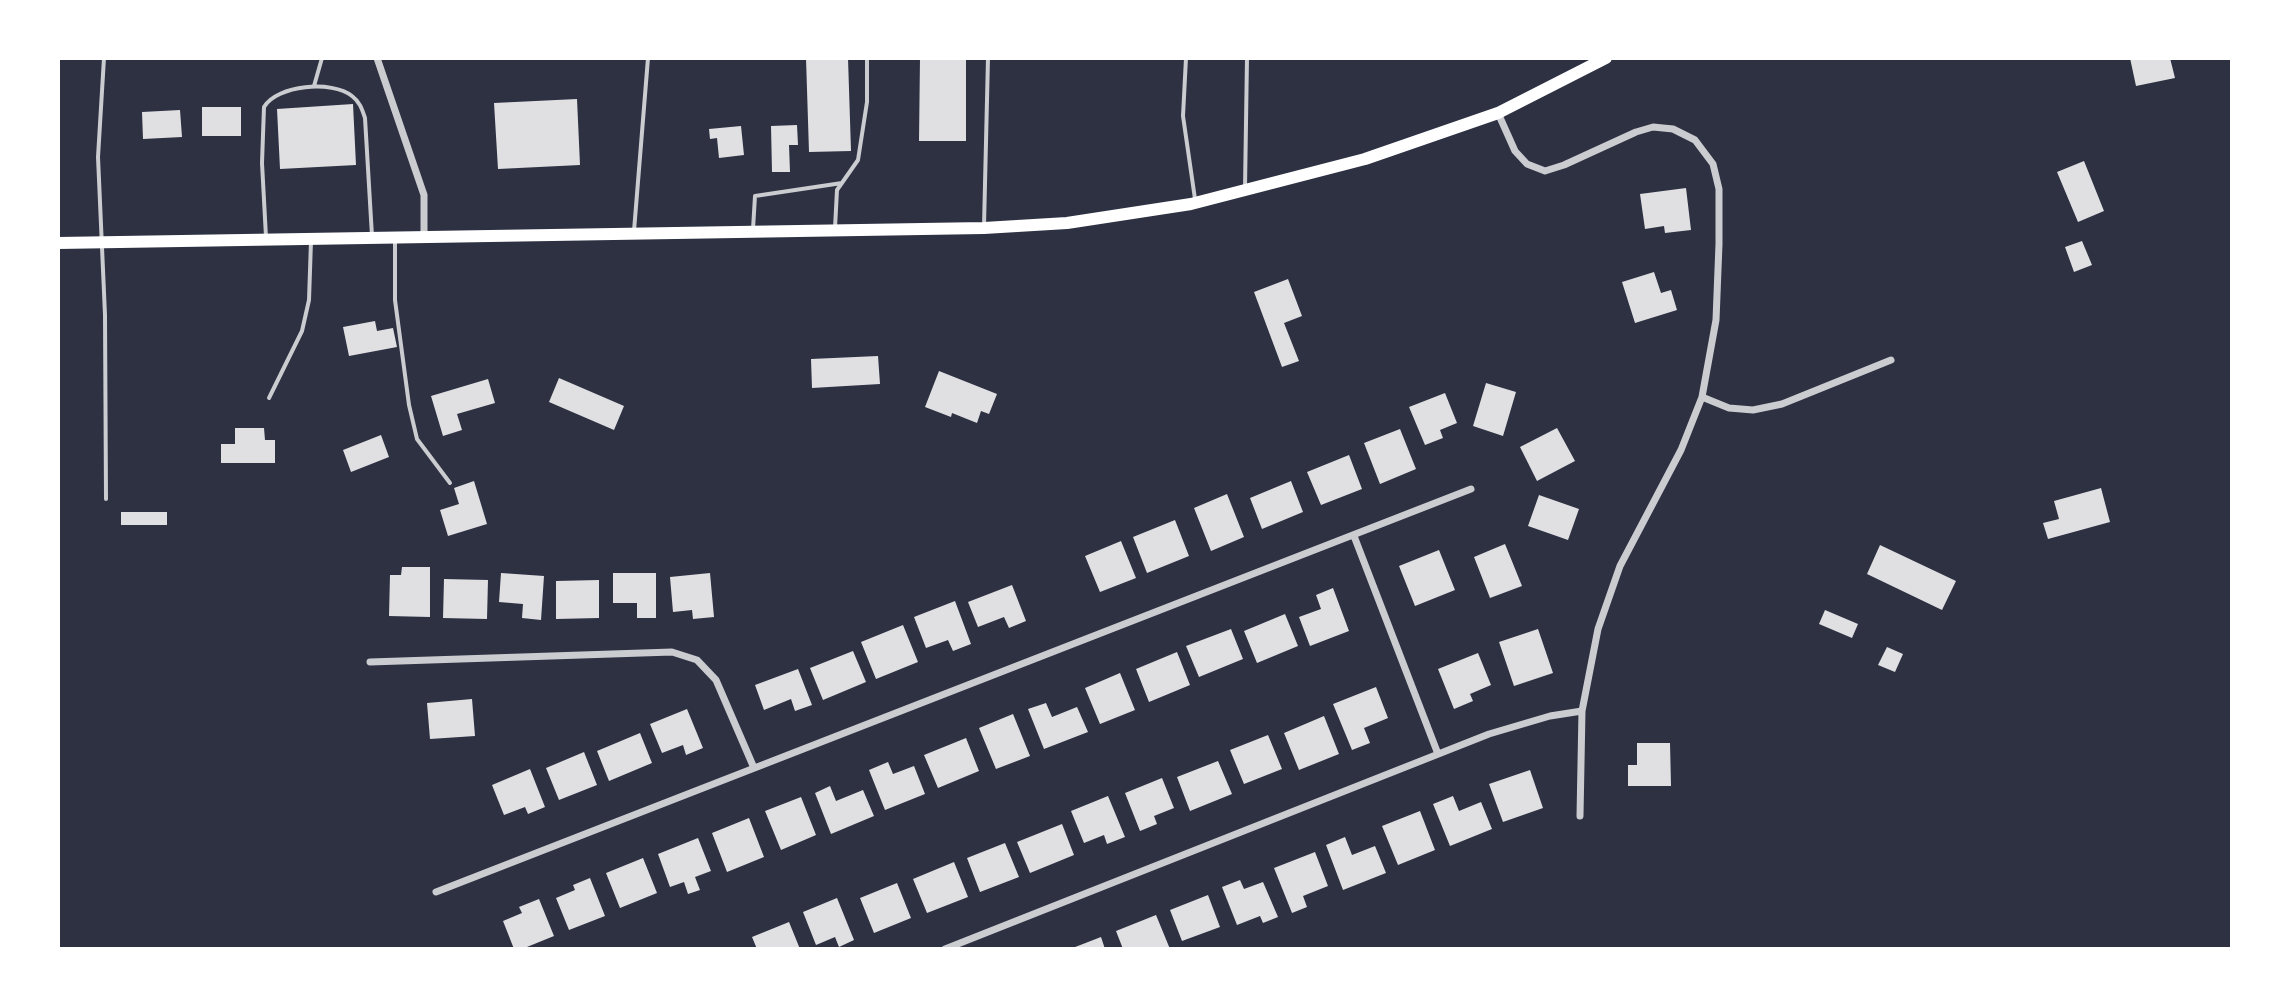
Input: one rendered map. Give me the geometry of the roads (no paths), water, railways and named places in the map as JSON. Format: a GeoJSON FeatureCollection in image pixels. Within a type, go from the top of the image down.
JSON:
{"type":"FeatureCollection","features":[{"type":"Feature","properties":{"kind":"main road"},"geometry":{"type":"LineString","coordinates":[[58,243],[835,231],[1067,223],[1195,203],[1365,159],[1498,113],[1606,58]]}},
{"type":"Feature","properties":{"kind":"street"},"geometry":{"type":"LineString","coordinates":[[377,58],[424,195],[424,237]]}},
{"type":"Feature","properties":{"kind":"street"},"geometry":{"type":"LineString","coordinates":[[1498,113],[1515,151],[1527,164],[1545,171],[1636,132],[1653,127],[1673,129],[1695,140],[1713,164],[1719,189],[1716,320],[1702,397],[1681,450],[1620,566],[1598,629],[1582,711],[1580,816]]}},
{"type":"Feature","properties":{"kind":"street"},"geometry":{"type":"LineString","coordinates":[[1702,397],[1729,408],[1753,410],[1782,404],[1891,360]]}},
{"type":"Feature","properties":{"kind":"street"},"geometry":{"type":"LineString","coordinates":[[436,892],[1471,489]]}},
{"type":"Feature","properties":{"kind":"street"},"geometry":{"type":"LineString","coordinates":[[1354,536],[1438,754]]}},
{"type":"Feature","properties":{"kind":"street"},"geometry":{"type":"LineString","coordinates":[[370,662],[672,652],[697,660],[716,680],[754,768]]}},
{"type":"Feature","properties":{"kind":"street"},"geometry":{"type":"LineString","coordinates":[[945,949],[1438,754],[1550,716],[1582,711]]}},
{"type":"Feature","properties":{"kind":"lane"},"geometry":{"type":"LineString","coordinates":[[104,58],[98,157],[105,315],[106,499]]}},
{"type":"Feature","properties":{"kind":"lane"},"geometry":{"type":"LineString","coordinates":[[314,87],[322,58]]}},
{"type":"Feature","properties":{"kind":"lane"},"geometry":{"type":"LineString","coordinates":[[634,234],[648,58]]}},
{"type":"Feature","properties":{"kind":"lane"},"geometry":{"type":"LineString","coordinates":[[835,231],[837,190],[858,160],[867,102],[867,58]]}},
{"type":"Feature","properties":{"kind":"lane"},"geometry":{"type":"LineString","coordinates":[[984,228],[988,58]]}},
{"type":"Feature","properties":{"kind":"lane"},"geometry":{"type":"LineString","coordinates":[[1186,58],[1183,116],[1195,203]]}},
{"type":"Feature","properties":{"kind":"lane"},"geometry":{"type":"LineString","coordinates":[[1245,190],[1247,58]]}},
{"type":"Feature","properties":{"kind":"lane"},"geometry":{"type":"LineString","coordinates":[[266,239],[262,163],[264,107],[278,93],[314,87],[349,93],[359,103],[365,118],[372,238]]}},
{"type":"Feature","properties":{"kind":"lane"},"geometry":{"type":"LineString","coordinates":[[753,232],[755,196],[842,183]]}},
{"type":"Feature","properties":{"kind":"lane"},"geometry":{"type":"LineString","coordinates":[[395,237],[395,300],[409,405],[417,439],[450,483]]}},
{"type":"Feature","properties":{"kind":"lane"},"geometry":{"type":"LineString","coordinates":[[269,398],[302,331],[309,300],[312,239]]}}]}
